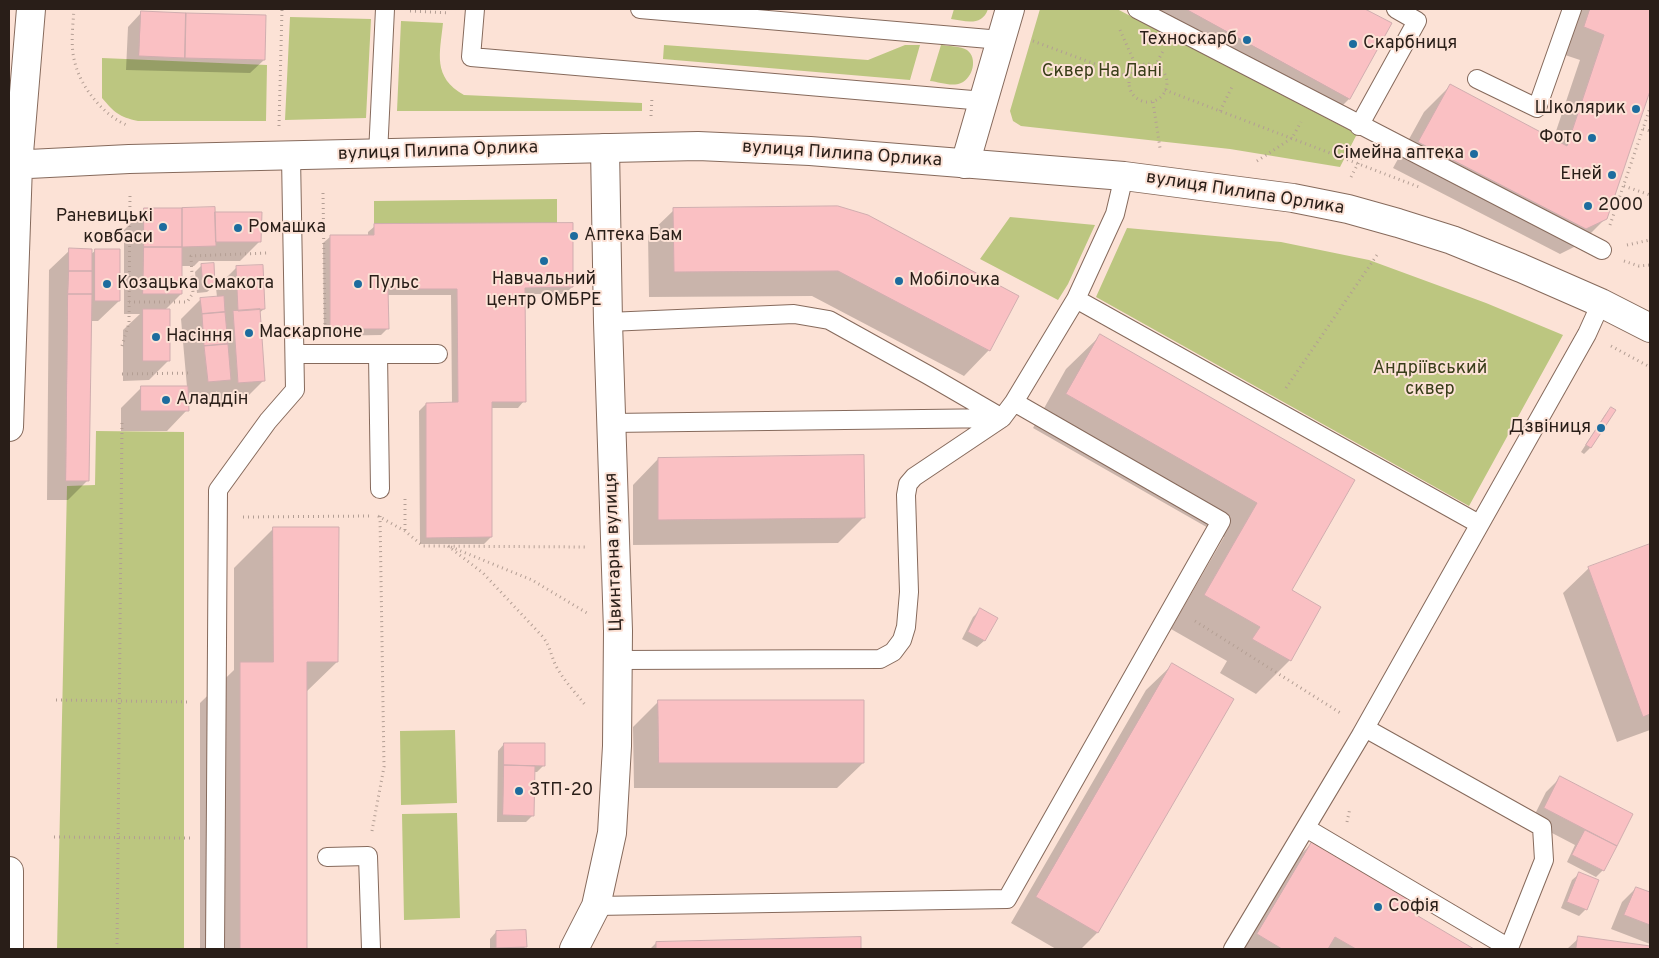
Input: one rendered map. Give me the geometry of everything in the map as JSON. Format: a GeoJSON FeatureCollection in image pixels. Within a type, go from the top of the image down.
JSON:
{"type":"FeatureCollection","features":[{"type":"Feature","properties":{"kind":"main road"},"geometry":{"type":"LineString","coordinates":[[9,427],[13,165],[31,9]]}},
{"type":"Feature","properties":{"kind":"main road"},"geometry":{"type":"LineString","coordinates":[[965,164],[1005,26]]}},
{"type":"Feature","properties":{"kind":"main road","name":"вулиця Пилипа Орлика"},"geometry":{"type":"LineString","coordinates":[[13,165],[129,158],[698,146],[810,151],[1124,176],[1293,198],[1348,209],[1398,223],[1452,240],[1522,268],[1601,303],[1650,328]]}},
{"type":"Feature","properties":{"kind":"main road","name":"Цвинтарна вулиця"},"geometry":{"type":"LineString","coordinates":[[574,949],[596,906],[612,833],[617,746],[618,631],[614,548],[605,148]]}},
{"type":"Feature","properties":{"kind":"main road"},"geometry":{"type":"LineString","coordinates":[[9,871],[9,949]]}},
{"type":"Feature","properties":{"kind":"lane"},"geometry":{"type":"LineString","coordinates":[[378,154],[385,9]]}},
{"type":"Feature","properties":{"kind":"lane"},"geometry":{"type":"LineString","coordinates":[[475,9],[471,57],[984,101]]}},
{"type":"Feature","properties":{"kind":"lane"},"geometry":{"type":"LineString","coordinates":[[640,9],[1005,26]]}},
{"type":"Feature","properties":{"kind":"lane"},"geometry":{"type":"LineString","coordinates":[[1137,9],[1602,250]]}},
{"type":"Feature","properties":{"kind":"lane"},"geometry":{"type":"LineString","coordinates":[[1360,126],[1417,20],[1396,9]]}},
{"type":"Feature","properties":{"kind":"lane"},"geometry":{"type":"LineString","coordinates":[[1477,78],[1538,108],[1572,9]]}},
{"type":"Feature","properties":{"kind":"lane"},"geometry":{"type":"LineString","coordinates":[[214,949],[218,490],[268,421],[295,390],[291,156]]}},
{"type":"Feature","properties":{"kind":"lane"},"geometry":{"type":"LineString","coordinates":[[618,660],[880,659],[894,652],[902,640],[908,611],[906,495],[908,484],[914,477],[1002,418],[1014,402],[1076,299],[1115,214],[1124,176]]}},
{"type":"Feature","properties":{"kind":"lane"},"geometry":{"type":"LineString","coordinates":[[1076,299],[1479,524]]}},
{"type":"Feature","properties":{"kind":"lane"},"geometry":{"type":"LineString","coordinates":[[1234,949],[1365,728],[1586,334],[1601,303]]}},
{"type":"Feature","properties":{"kind":"lane"},"geometry":{"type":"LineString","coordinates":[[608,322],[794,314],[829,320],[1002,418]]}},
{"type":"Feature","properties":{"kind":"lane"},"geometry":{"type":"LineString","coordinates":[[294,354],[438,354]]}},
{"type":"Feature","properties":{"kind":"lane"},"geometry":{"type":"LineString","coordinates":[[378,354],[380,488]]}},
{"type":"Feature","properties":{"kind":"lane"},"geometry":{"type":"LineString","coordinates":[[596,906],[1006,899],[1221,520],[1014,402]]}},
{"type":"Feature","properties":{"kind":"lane"},"geometry":{"type":"LineString","coordinates":[[611,423],[1002,418]]}},
{"type":"Feature","properties":{"kind":"lane"},"geometry":{"type":"LineString","coordinates":[[1306,828],[1509,948],[1544,860],[1542,827],[1365,728]]}},
{"type":"Feature","properties":{"kind":"lane"},"geometry":{"type":"LineString","coordinates":[[326,857],[368,856],[371,949]]}},
{"type":"Feature","properties":{"kind":"path"},"geometry":{"type":"LineString","coordinates":[[74,9],[73,44],[75,64],[82,81],[92,96],[108,113],[122,124],[137,127]]}},
{"type":"Feature","properties":{"kind":"path"},"geometry":{"type":"LineString","coordinates":[[282,9],[279,127],[288,127]]}},
{"type":"Feature","properties":{"kind":"path"},"geometry":{"type":"LineString","coordinates":[[1005,26],[1130,77]]}},
{"type":"Feature","properties":{"kind":"path"},"geometry":{"type":"LineString","coordinates":[[1118,26],[1137,68]]}},
{"type":"Feature","properties":{"kind":"path"},"geometry":{"type":"LineString","coordinates":[[1150,64],[1161,69],[1166,81],[1165,90],[1153,102],[1142,101],[1132,94],[1129,83],[1130,77],[1137,68],[1150,64]]}},
{"type":"Feature","properties":{"kind":"path"},"geometry":{"type":"LineString","coordinates":[[1165,90],[1422,189]]}},
{"type":"Feature","properties":{"kind":"path"},"geometry":{"type":"LineString","coordinates":[[1257,161],[1292,138],[1312,101]]}},
{"type":"Feature","properties":{"kind":"path"},"geometry":{"type":"LineString","coordinates":[[1153,102],[1160,148]]}},
{"type":"Feature","properties":{"kind":"path"},"geometry":{"type":"LineString","coordinates":[[1602,250],[1650,108]]}},
{"type":"Feature","properties":{"kind":"path"},"geometry":{"type":"LineString","coordinates":[[651,117],[660,117]]}},
{"type":"Feature","properties":{"kind":"path"},"geometry":{"type":"LineString","coordinates":[[1643,129],[1650,131]]}},
{"type":"Feature","properties":{"kind":"path"},"geometry":{"type":"LineString","coordinates":[[1624,186],[1650,195]]}},
{"type":"Feature","properties":{"kind":"path"},"geometry":{"type":"LineString","coordinates":[[323,193],[325,354]]}},
{"type":"Feature","properties":{"kind":"path"},"geometry":{"type":"LineString","coordinates":[[122,346],[129,323],[130,195]]}},
{"type":"Feature","properties":{"kind":"path"},"geometry":{"type":"LineString","coordinates":[[129,302],[187,302],[193,293],[192,256],[293,252]]}},
{"type":"Feature","properties":{"kind":"path"},"geometry":{"type":"LineString","coordinates":[[1272,408],[1379,252]]}},
{"type":"Feature","properties":{"kind":"path"},"geometry":{"type":"LineString","coordinates":[[1586,334],[1650,367]]}},
{"type":"Feature","properties":{"kind":"path"},"geometry":{"type":"LineString","coordinates":[[122,374],[192,373]]}},
{"type":"Feature","properties":{"kind":"path"},"geometry":{"type":"LineString","coordinates":[[117,949],[122,422]]}},
{"type":"Feature","properties":{"kind":"path"},"geometry":{"type":"LineString","coordinates":[[218,517],[380,516],[405,531],[423,546],[614,548]]}},
{"type":"Feature","properties":{"kind":"path"},"geometry":{"type":"LineString","coordinates":[[368,856],[384,767],[380,538]]}},
{"type":"Feature","properties":{"kind":"path"},"geometry":{"type":"LineString","coordinates":[[448,546],[532,580],[618,631]]}},
{"type":"Feature","properties":{"kind":"path"},"geometry":{"type":"LineString","coordinates":[[448,546],[483,573],[543,637],[550,646],[560,674],[617,746]]}},
{"type":"Feature","properties":{"kind":"path"},"geometry":{"type":"LineString","coordinates":[[1172,606],[1365,728]]}},
{"type":"Feature","properties":{"kind":"path"},"geometry":{"type":"LineString","coordinates":[[56,700],[217,702]]}},
{"type":"Feature","properties":{"kind":"path"},"geometry":{"type":"LineString","coordinates":[[54,837],[215,839]]}},
{"type":"Feature","properties":{"kind":"green space"},"geometry":{"type":"Polygon","coordinates":[[[954,9],[988,9],[982,18],[973,22],[951,19],[954,9]]]}},
{"type":"Feature","properties":{"kind":"green space","name":"Сквер На Лані"},"geometry":{"type":"Polygon","coordinates":[[[1040,9],[1117,9],[1357,134],[1340,167],[1230,149],[1021,126],[1013,121],[1010,111],[1040,9]]]}},
{"type":"Feature","properties":{"kind":"green space"},"geometry":{"type":"Polygon","coordinates":[[[290,17],[371,19],[366,118],[285,120],[290,17]]]}},
{"type":"Feature","properties":{"kind":"green space"},"geometry":{"type":"Polygon","coordinates":[[[401,21],[443,23],[440,64],[447,80],[464,95],[642,103],[642,111],[397,111],[401,21]]]}},
{"type":"Feature","properties":{"kind":"green space"},"geometry":{"type":"Polygon","coordinates":[[[664,45],[868,60],[905,45],[920,45],[910,80],[663,59],[664,45]]]}},
{"type":"Feature","properties":{"kind":"green space"},"geometry":{"type":"Polygon","coordinates":[[[941,45],[961,48],[967,50],[970,54],[973,68],[969,77],[961,83],[950,84],[930,81],[941,45]]]}},
{"type":"Feature","properties":{"kind":"green space"},"geometry":{"type":"Polygon","coordinates":[[[102,58],[267,65],[266,121],[138,121],[126,118],[121,116],[102,98],[102,58]]]}},
{"type":"Feature","properties":{"kind":"green space"},"geometry":{"type":"Polygon","coordinates":[[[557,199],[557,223],[374,224],[374,201],[557,199]]]}},
{"type":"Feature","properties":{"kind":"green space"},"geometry":{"type":"Polygon","coordinates":[[[1010,217],[1095,225],[1068,284],[1058,300],[980,259],[1010,217]]]}},
{"type":"Feature","properties":{"kind":"green space","name":"Андріївський сквер"},"geometry":{"type":"Polygon","coordinates":[[[1127,228],[1281,242],[1369,260],[1486,303],[1563,335],[1469,506],[1096,297],[1127,228]]]}},
{"type":"Feature","properties":{"kind":"green space"},"geometry":{"type":"Polygon","coordinates":[[[96,431],[184,432],[184,949],[57,949],[67,486],[95,485],[96,431]]]}},
{"type":"Feature","properties":{"kind":"green space"},"geometry":{"type":"Polygon","coordinates":[[[455,730],[457,803],[401,805],[400,731],[455,730]]]}},
{"type":"Feature","properties":{"kind":"green space"},"geometry":{"type":"Polygon","coordinates":[[[457,813],[460,918],[404,920],[402,814],[457,813]]]}},
{"type":"Feature","properties":{"kind":"building"},"geometry":{"type":"Polygon","coordinates":[[[1186,9],[1365,9],[1392,23],[1350,99],[1186,9]]]}},
{"type":"Feature","properties":{"kind":"building"},"geometry":{"type":"Polygon","coordinates":[[[1590,9],[1650,9],[1650,91],[1607,219],[1586,229],[1418,142],[1450,84],[1567,146],[1604,35],[1584,27],[1590,9]]]}},
{"type":"Feature","properties":{"kind":"building"},"geometry":{"type":"Polygon","coordinates":[[[141,11],[186,13],[185,58],[139,56],[141,11]]]}},
{"type":"Feature","properties":{"kind":"building"},"geometry":{"type":"Polygon","coordinates":[[[186,13],[266,15],[265,60],[185,58],[186,13]]]}},
{"type":"Feature","properties":{"kind":"building"},"geometry":{"type":"Polygon","coordinates":[[[838,206],[868,215],[1019,296],[990,351],[838,271],[674,272],[673,208],[838,206]]]}},
{"type":"Feature","properties":{"kind":"building"},"geometry":{"type":"Polygon","coordinates":[[[215,207],[216,246],[182,247],[182,208],[215,207]]]}},
{"type":"Feature","properties":{"kind":"building"},"geometry":{"type":"Polygon","coordinates":[[[144,208],[182,208],[182,247],[144,247],[144,208]]]}},
{"type":"Feature","properties":{"kind":"building"},"geometry":{"type":"Polygon","coordinates":[[[215,212],[262,212],[261,242],[216,242],[215,212]]]}},
{"type":"Feature","properties":{"kind":"building"},"geometry":{"type":"Polygon","coordinates":[[[573,223],[573,287],[525,288],[526,402],[492,402],[492,537],[426,538],[426,403],[458,402],[457,289],[388,289],[389,329],[330,329],[330,235],[374,235],[374,224],[573,223]]]}},
{"type":"Feature","properties":{"kind":"building"},"geometry":{"type":"Polygon","coordinates":[[[144,247],[182,247],[182,294],[143,294],[144,247]]]}},
{"type":"Feature","properties":{"kind":"building"},"geometry":{"type":"Polygon","coordinates":[[[69,248],[92,249],[92,271],[69,271],[69,248]]]}},
{"type":"Feature","properties":{"kind":"building"},"geometry":{"type":"Polygon","coordinates":[[[95,249],[120,249],[120,301],[95,301],[95,249]]]}},
{"type":"Feature","properties":{"kind":"building"},"geometry":{"type":"Polygon","coordinates":[[[214,263],[215,286],[203,287],[201,264],[214,263]]]}},
{"type":"Feature","properties":{"kind":"building"},"geometry":{"type":"Polygon","coordinates":[[[263,265],[265,309],[238,311],[236,266],[263,265]]]}},
{"type":"Feature","properties":{"kind":"building"},"geometry":{"type":"Polygon","coordinates":[[[69,271],[92,271],[92,294],[68,294],[69,271]]]}},
{"type":"Feature","properties":{"kind":"building"},"geometry":{"type":"Polygon","coordinates":[[[68,294],[92,294],[89,481],[66,481],[68,294]]]}},
{"type":"Feature","properties":{"kind":"building"},"geometry":{"type":"Polygon","coordinates":[[[224,296],[225,312],[202,314],[200,298],[224,296]]]}},
{"type":"Feature","properties":{"kind":"building"},"geometry":{"type":"Polygon","coordinates":[[[143,309],[170,309],[170,361],[143,361],[143,309]]]}},
{"type":"Feature","properties":{"kind":"building"},"geometry":{"type":"Polygon","coordinates":[[[260,309],[265,381],[238,383],[233,311],[260,309]]]}},
{"type":"Feature","properties":{"kind":"building"},"geometry":{"type":"Polygon","coordinates":[[[225,312],[228,344],[204,346],[202,314],[225,312]]]}},
{"type":"Feature","properties":{"kind":"building"},"geometry":{"type":"Polygon","coordinates":[[[1100,334],[1355,480],[1292,590],[1321,607],[1291,661],[1252,639],[1260,627],[1204,595],[1257,503],[1066,394],[1100,334]]]}},
{"type":"Feature","properties":{"kind":"building"},"geometry":{"type":"Polygon","coordinates":[[[228,344],[231,380],[208,382],[204,346],[228,344]]]}},
{"type":"Feature","properties":{"kind":"building"},"geometry":{"type":"Polygon","coordinates":[[[141,386],[188,386],[189,411],[141,411],[141,386]]]}},
{"type":"Feature","properties":{"kind":"building","name":"Дзвіниця"},"geometry":{"type":"Polygon","coordinates":[[[1611,407],[1616,410],[1591,448],[1586,445],[1611,407]]]}},
{"type":"Feature","properties":{"kind":"building"},"geometry":{"type":"Polygon","coordinates":[[[864,455],[865,518],[658,520],[658,458],[864,455]]]}},
{"type":"Feature","properties":{"kind":"building"},"geometry":{"type":"Polygon","coordinates":[[[273,527],[339,527],[338,662],[307,662],[307,949],[240,949],[240,662],[273,662],[273,527]]]}},
{"type":"Feature","properties":{"kind":"building"},"geometry":{"type":"Polygon","coordinates":[[[1650,544],[1650,714],[1643,717],[1588,567],[1650,544]]]}},
{"type":"Feature","properties":{"kind":"building"},"geometry":{"type":"Polygon","coordinates":[[[980,608],[998,618],[985,641],[968,632],[980,608]]]}},
{"type":"Feature","properties":{"kind":"building"},"geometry":{"type":"Polygon","coordinates":[[[1172,663],[1234,699],[1098,933],[1036,897],[1172,663]]]}},
{"type":"Feature","properties":{"kind":"building"},"geometry":{"type":"Polygon","coordinates":[[[658,700],[864,700],[864,763],[659,763],[658,700]]]}},
{"type":"Feature","properties":{"kind":"building"},"geometry":{"type":"Polygon","coordinates":[[[504,743],[545,743],[545,766],[504,765],[504,743]]]}},
{"type":"Feature","properties":{"kind":"building","name":"ЗТП-20"},"geometry":{"type":"Polygon","coordinates":[[[504,765],[535,766],[534,816],[503,815],[504,765]]]}},
{"type":"Feature","properties":{"kind":"building"},"geometry":{"type":"Polygon","coordinates":[[[1560,776],[1633,814],[1617,846],[1544,808],[1560,776]]]}},
{"type":"Feature","properties":{"kind":"building"},"geometry":{"type":"Polygon","coordinates":[[[1585,830],[1617,846],[1604,871],[1572,855],[1585,830]]]}},
{"type":"Feature","properties":{"kind":"building"},"geometry":{"type":"Polygon","coordinates":[[[1313,840],[1423,906],[1418,916],[1474,949],[1356,949],[1335,937],[1328,949],[1282,949],[1257,934],[1313,840]]]}},
{"type":"Feature","properties":{"kind":"building"},"geometry":{"type":"Polygon","coordinates":[[[1579,872],[1599,880],[1587,910],[1567,902],[1579,872]]]}},
{"type":"Feature","properties":{"kind":"building"},"geometry":{"type":"Polygon","coordinates":[[[1636,887],[1650,892],[1650,925],[1624,915],[1636,887]]]}},
{"type":"Feature","properties":{"kind":"building"},"geometry":{"type":"Polygon","coordinates":[[[526,930],[527,947],[496,948],[496,931],[526,930]]]}},
{"type":"Feature","properties":{"kind":"building"},"geometry":{"type":"Polygon","coordinates":[[[1578,936],[1650,946],[1650,949],[1576,949],[1578,936]]]}},
{"type":"Feature","properties":{"kind":"building"},"geometry":{"type":"Polygon","coordinates":[[[861,937],[861,949],[656,949],[656,942],[861,937]]]}},
{"type":"Feature","properties":{"kind":"place","name":"Техноскарб"},"geometry":{"type":"Point","coordinates":[1247,40]}},
{"type":"Feature","properties":{"kind":"place","name":"Скарбниця"},"geometry":{"type":"Point","coordinates":[1353,44]}},
{"type":"Feature","properties":{"kind":"place","name":"Школярик"},"geometry":{"type":"Point","coordinates":[1636,109]}},
{"type":"Feature","properties":{"kind":"place","name":"Фото"},"geometry":{"type":"Point","coordinates":[1592,138]}},
{"type":"Feature","properties":{"kind":"place","name":"Сімейна аптека"},"geometry":{"type":"Point","coordinates":[1474,154]}},
{"type":"Feature","properties":{"kind":"place","name":"Еней"},"geometry":{"type":"Point","coordinates":[1612,175]}},
{"type":"Feature","properties":{"kind":"place","name":"2000"},"geometry":{"type":"Point","coordinates":[1588,206]}},
{"type":"Feature","properties":{"kind":"place","name":"Раневицькі ковбаси"},"geometry":{"type":"Point","coordinates":[163,227]}},
{"type":"Feature","properties":{"kind":"place","name":"Ромашка"},"geometry":{"type":"Point","coordinates":[238,228]}},
{"type":"Feature","properties":{"kind":"place","name":"Аптека Бам"},"geometry":{"type":"Point","coordinates":[574,236]}},
{"type":"Feature","properties":{"kind":"place","name":"Навчальний центр ОМБРЕ"},"geometry":{"type":"Point","coordinates":[544,261]}},
{"type":"Feature","properties":{"kind":"place","name":"Мобілочка"},"geometry":{"type":"Point","coordinates":[899,281]}},
{"type":"Feature","properties":{"kind":"place","name":"Козацька Смакота"},"geometry":{"type":"Point","coordinates":[107,284]}},
{"type":"Feature","properties":{"kind":"place","name":"Пульс"},"geometry":{"type":"Point","coordinates":[358,284]}},
{"type":"Feature","properties":{"kind":"place","name":"Маскарпоне"},"geometry":{"type":"Point","coordinates":[249,333]}},
{"type":"Feature","properties":{"kind":"place","name":"Насіння"},"geometry":{"type":"Point","coordinates":[156,337]}},
{"type":"Feature","properties":{"kind":"place","name":"Аладдін"},"geometry":{"type":"Point","coordinates":[166,400]}},
{"type":"Feature","properties":{"kind":"place","name":"Дзвіниця"},"geometry":{"type":"Point","coordinates":[1601,428]}},
{"type":"Feature","properties":{"kind":"place","name":"ЗТП-20"},"geometry":{"type":"Point","coordinates":[519,791]}},
{"type":"Feature","properties":{"kind":"place","name":"Софія"},"geometry":{"type":"Point","coordinates":[1378,907]}}]}
